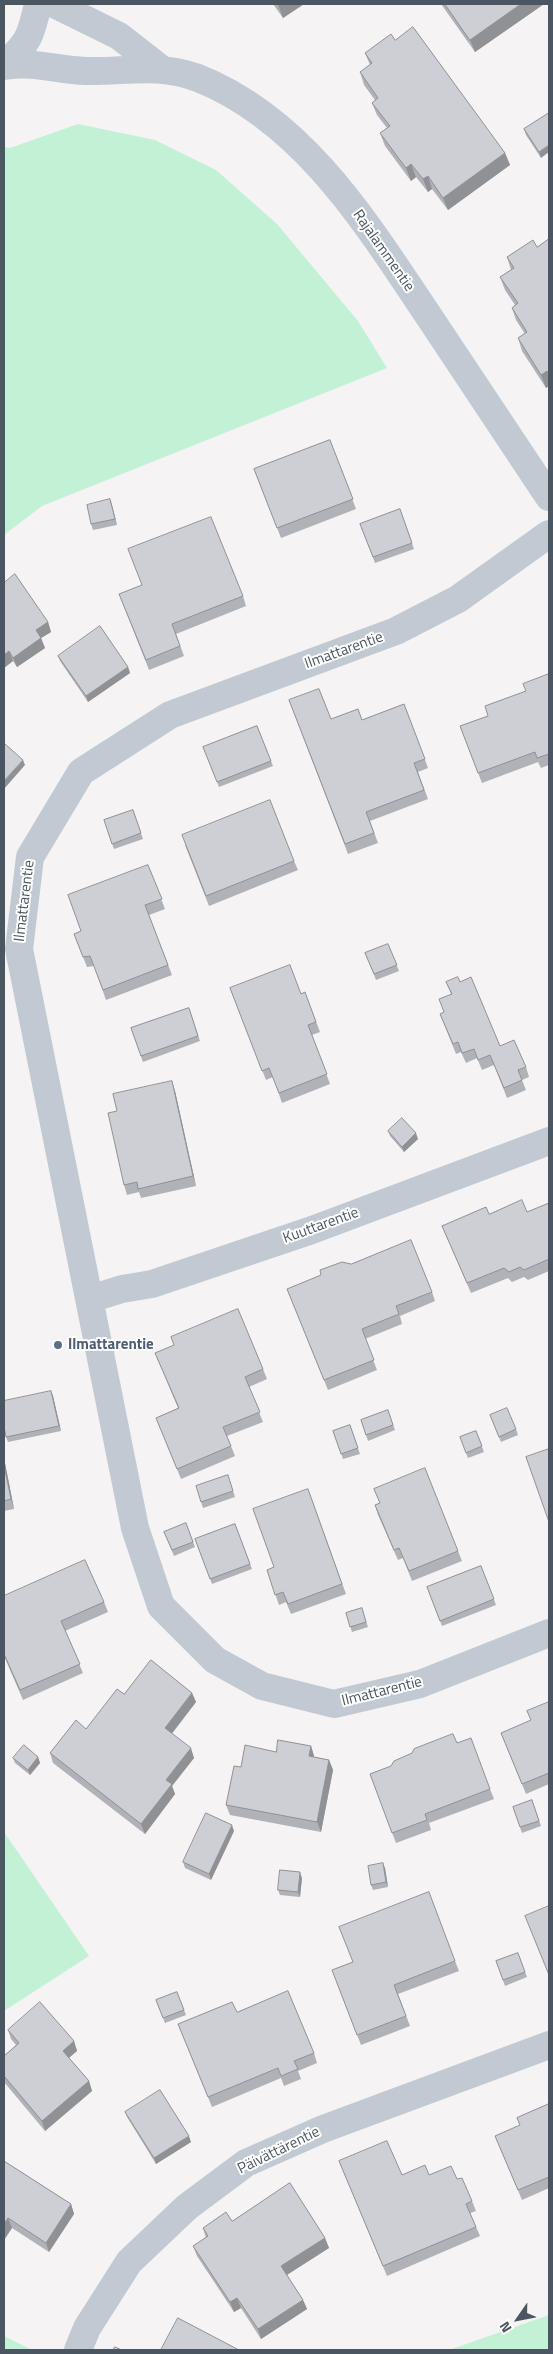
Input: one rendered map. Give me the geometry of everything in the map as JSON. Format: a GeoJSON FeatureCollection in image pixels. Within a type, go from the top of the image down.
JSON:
{"type":"FeatureCollection","features":[{"type":"Feature","properties":{"kind":"street"},"geometry":{"type":"LineString","coordinates":[[4,65],[20,50],[31,34],[38,4]]}},
{"type":"Feature","properties":{"kind":"street","name":"Rajalammentie"},"geometry":{"type":"LineString","coordinates":[[54,4],[119,36],[160,68]]}},
{"type":"Feature","properties":{"kind":"street","name":"Rajalammentie"},"geometry":{"type":"LineString","coordinates":[[4,65],[24,63],[85,71],[160,68],[197,78],[240,99],[296,141],[364,220],[549,496]]}},
{"type":"Feature","properties":{"kind":"street","name":"Ilmattarentie"},"geometry":{"type":"LineString","coordinates":[[549,534],[458,599],[396,631],[170,714],[81,772],[30,857],[19,950],[136,1528],[161,1606],[215,1660],[262,1686],[334,1704],[420,1684],[549,1633]]}},
{"type":"Feature","properties":{"kind":"street","name":"Kuuttarentie"},"geometry":{"type":"LineString","coordinates":[[90,1299],[152,1284],[312,1230],[549,1141]]}},
{"type":"Feature","properties":{"kind":"street","name":"Päivättärentie"},"geometry":{"type":"LineString","coordinates":[[78,2350],[87,2328],[129,2262],[187,2206],[246,2163],[324,2129],[549,2045]]}},
{"type":"Feature","properties":{"kind":"green space"},"geometry":{"type":"Polygon","coordinates":[[[78,124],[155,140],[216,170],[277,224],[358,321],[387,368],[42,506],[4,535],[4,147],[10,148],[78,124]]]}},
{"type":"Feature","properties":{"kind":"green space"},"geometry":{"type":"Polygon","coordinates":[[[4,1832],[89,1956],[4,2011],[4,1832]]]}},
{"type":"Feature","properties":{"kind":"green space"},"geometry":{"type":"Polygon","coordinates":[[[549,2315],[549,2350],[449,2350],[549,2315]]]}},
{"type":"Feature","properties":{"kind":"green space"},"geometry":{"type":"Polygon","coordinates":[[[4,2336],[32,2350],[4,2350],[4,2336]]]}},
{"type":"Feature","properties":{"kind":"building"},"geometry":{"type":"Polygon","coordinates":[[[445,4],[521,4],[470,40],[445,4]]]}},
{"type":"Feature","properties":{"kind":"building"},"geometry":{"type":"Polygon","coordinates":[[[413,27],[505,153],[443,198],[428,176],[423,179],[411,164],[406,168],[380,133],[390,126],[372,103],[378,98],[360,72],[372,63],[365,53],[391,34],[395,40],[413,27]]]}},
{"type":"Feature","properties":{"kind":"building"},"geometry":{"type":"Polygon","coordinates":[[[549,113],[549,145],[539,152],[524,129],[549,113]]]}},
{"type":"Feature","properties":{"kind":"building"},"geometry":{"type":"Polygon","coordinates":[[[549,239],[549,375],[547,371],[541,375],[518,338],[527,332],[512,308],[518,303],[500,277],[514,268],[507,257],[533,240],[537,247],[549,239]]]}},
{"type":"Feature","properties":{"kind":"building"},"geometry":{"type":"Polygon","coordinates":[[[330,440],[353,499],[277,528],[254,469],[330,440]]]}},
{"type":"Feature","properties":{"kind":"building"},"geometry":{"type":"Polygon","coordinates":[[[110,499],[115,519],[91,524],[87,505],[110,499]]]}},
{"type":"Feature","properties":{"kind":"building"},"geometry":{"type":"Polygon","coordinates":[[[400,509],[412,543],[373,557],[360,524],[400,509]]]}},
{"type":"Feature","properties":{"kind":"building"},"geometry":{"type":"Polygon","coordinates":[[[211,517],[243,596],[172,624],[180,646],[146,660],[119,594],[142,585],[128,549],[211,517]]]}},
{"type":"Feature","properties":{"kind":"building"},"geometry":{"type":"Polygon","coordinates":[[[15,574],[48,622],[36,630],[41,638],[13,658],[9,651],[4,655],[4,583],[15,574]]]}},
{"type":"Feature","properties":{"kind":"building"},"geometry":{"type":"Polygon","coordinates":[[[100,626],[128,667],[86,696],[58,656],[100,626]]]}},
{"type":"Feature","properties":{"kind":"building"},"geometry":{"type":"Polygon","coordinates":[[[549,674],[549,754],[537,758],[535,752],[478,773],[460,726],[488,716],[485,706],[526,691],[523,684],[549,674]]]}},
{"type":"Feature","properties":{"kind":"building"},"geometry":{"type":"Polygon","coordinates":[[[319,689],[331,719],[358,709],[362,720],[404,704],[425,759],[414,763],[424,790],[366,812],[374,833],[345,844],[289,700],[319,689]]]}},
{"type":"Feature","properties":{"kind":"building"},"geometry":{"type":"Polygon","coordinates":[[[257,726],[271,761],[217,782],[203,747],[257,726]]]}},
{"type":"Feature","properties":{"kind":"building"},"geometry":{"type":"Polygon","coordinates":[[[4,743],[23,760],[4,781],[4,743]]]}},
{"type":"Feature","properties":{"kind":"building"},"geometry":{"type":"Polygon","coordinates":[[[270,800],[294,861],[206,896],[182,835],[270,800]]]}},
{"type":"Feature","properties":{"kind":"building"},"geometry":{"type":"Polygon","coordinates":[[[133,810],[141,833],[112,844],[104,820],[133,810]]]}},
{"type":"Feature","properties":{"kind":"building"},"geometry":{"type":"Polygon","coordinates":[[[148,865],[162,899],[145,905],[168,965],[103,990],[90,956],[83,957],[74,934],[81,931],[68,895],[148,865]]]}},
{"type":"Feature","properties":{"kind":"building"},"geometry":{"type":"Polygon","coordinates":[[[388,944],[397,965],[374,974],[365,953],[388,944]]]}},
{"type":"Feature","properties":{"kind":"building"},"geometry":{"type":"Polygon","coordinates":[[[290,965],[301,994],[305,992],[316,1022],[308,1025],[327,1074],[279,1093],[269,1068],[262,1071],[230,988],[290,965]]]}},
{"type":"Feature","properties":{"kind":"building"},"geometry":{"type":"Polygon","coordinates":[[[458,977],[460,982],[471,977],[500,1046],[514,1040],[526,1067],[518,1070],[522,1080],[504,1088],[490,1055],[478,1060],[474,1049],[462,1053],[458,1042],[453,1044],[440,1014],[444,1012],[439,999],[452,994],[446,982],[458,977]]]}},
{"type":"Feature","properties":{"kind":"building"},"geometry":{"type":"Polygon","coordinates":[[[189,1008],[198,1036],[141,1056],[131,1028],[189,1008]]]}},
{"type":"Feature","properties":{"kind":"building"},"geometry":{"type":"Polygon","coordinates":[[[172,1081],[193,1176],[138,1189],[137,1182],[124,1185],[108,1113],[117,1111],[113,1094],[172,1081]]]}},
{"type":"Feature","properties":{"kind":"building"},"geometry":{"type":"Polygon","coordinates":[[[402,1118],[416,1133],[402,1147],[388,1131],[402,1118]]]}},
{"type":"Feature","properties":{"kind":"building"},"geometry":{"type":"Polygon","coordinates":[[[522,1200],[527,1212],[549,1203],[549,1259],[524,1270],[520,1267],[509,1272],[504,1268],[467,1283],[442,1226],[486,1207],[489,1214],[522,1200]]]}},
{"type":"Feature","properties":{"kind":"building"},"geometry":{"type":"Polygon","coordinates":[[[411,1240],[432,1292],[396,1306],[399,1314],[362,1329],[374,1360],[324,1380],[287,1289],[321,1275],[320,1270],[342,1262],[351,1264],[411,1240]]]}},
{"type":"Feature","properties":{"kind":"building"},"geometry":{"type":"Polygon","coordinates":[[[238,1309],[263,1369],[245,1377],[260,1412],[223,1427],[231,1446],[177,1469],[156,1418],[179,1408],[155,1353],[174,1345],[171,1337],[238,1309]]]}},
{"type":"Feature","properties":{"kind":"building"},"geometry":{"type":"Polygon","coordinates":[[[51,1391],[59,1426],[6,1437],[4,1401],[51,1391]]]}},
{"type":"Feature","properties":{"kind":"building"},"geometry":{"type":"Polygon","coordinates":[[[507,1408],[516,1429],[499,1437],[490,1415],[507,1408]]]}},
{"type":"Feature","properties":{"kind":"building"},"geometry":{"type":"Polygon","coordinates":[[[388,1410],[393,1425],[366,1435],[361,1420],[388,1410]]]}},
{"type":"Feature","properties":{"kind":"building"},"geometry":{"type":"Polygon","coordinates":[[[350,1425],[358,1448],[341,1454],[333,1431],[350,1425]]]}},
{"type":"Feature","properties":{"kind":"building"},"geometry":{"type":"Polygon","coordinates":[[[476,1431],[482,1446],[466,1453],[460,1437],[476,1431]]]}},
{"type":"Feature","properties":{"kind":"building"},"geometry":{"type":"Polygon","coordinates":[[[549,1449],[549,1522],[526,1457],[549,1449]]]}},
{"type":"Feature","properties":{"kind":"building"},"geometry":{"type":"Polygon","coordinates":[[[4,1465],[11,1499],[4,1501],[4,1465]]]}},
{"type":"Feature","properties":{"kind":"building"},"geometry":{"type":"Polygon","coordinates":[[[425,1468],[458,1551],[409,1571],[399,1548],[394,1550],[375,1505],[380,1503],[374,1489],[425,1468]]]}},
{"type":"Feature","properties":{"kind":"building"},"geometry":{"type":"Polygon","coordinates":[[[228,1475],[233,1491],[201,1502],[196,1486],[228,1475]]]}},
{"type":"Feature","properties":{"kind":"building"},"geometry":{"type":"Polygon","coordinates":[[[308,1489],[342,1584],[288,1604],[283,1592],[275,1595],[267,1570],[274,1567],[253,1509],[308,1489]]]}},
{"type":"Feature","properties":{"kind":"building"},"geometry":{"type":"Polygon","coordinates":[[[186,1523],[193,1542],[172,1550],[164,1532],[186,1523]]]}},
{"type":"Feature","properties":{"kind":"building"},"geometry":{"type":"Polygon","coordinates":[[[235,1524],[250,1564],[210,1579],[195,1539],[235,1524]]]}},
{"type":"Feature","properties":{"kind":"building"},"geometry":{"type":"Polygon","coordinates":[[[85,1560],[104,1602],[61,1621],[80,1664],[20,1690],[4,1654],[4,1596],[85,1560]]]}},
{"type":"Feature","properties":{"kind":"building"},"geometry":{"type":"Polygon","coordinates":[[[481,1566],[494,1599],[440,1621],[427,1587],[481,1566]]]}},
{"type":"Feature","properties":{"kind":"building"},"geometry":{"type":"Polygon","coordinates":[[[362,1608],[366,1622],[350,1627],[346,1613],[362,1608]]]}},
{"type":"Feature","properties":{"kind":"building"},"geometry":{"type":"Polygon","coordinates":[[[151,1660],[192,1693],[165,1728],[191,1748],[166,1780],[172,1784],[141,1824],[50,1753],[76,1720],[86,1729],[117,1689],[124,1694],[151,1660]]]}},
{"type":"Feature","properties":{"kind":"building"},"geometry":{"type":"Polygon","coordinates":[[[549,1702],[549,1773],[522,1784],[501,1733],[531,1720],[527,1711],[549,1702]]]}},
{"type":"Feature","properties":{"kind":"building"},"geometry":{"type":"Polygon","coordinates":[[[453,1734],[457,1743],[471,1738],[490,1789],[425,1814],[427,1820],[392,1833],[370,1774],[391,1766],[394,1761],[412,1753],[414,1749],[453,1734]]]}},
{"type":"Feature","properties":{"kind":"building"},"geometry":{"type":"Polygon","coordinates":[[[278,1740],[311,1746],[309,1756],[329,1760],[317,1822],[226,1805],[234,1766],[241,1767],[245,1745],[276,1752],[278,1740]]]}},
{"type":"Feature","properties":{"kind":"building"},"geometry":{"type":"Polygon","coordinates":[[[24,1745],[38,1757],[28,1770],[13,1758],[24,1745]]]}},
{"type":"Feature","properties":{"kind":"building"},"geometry":{"type":"Polygon","coordinates":[[[532,1800],[539,1821],[520,1827],[513,1807],[532,1800]]]}},
{"type":"Feature","properties":{"kind":"building"},"geometry":{"type":"Polygon","coordinates":[[[206,1813],[232,1825],[209,1874],[183,1862],[206,1813]]]}},
{"type":"Feature","properties":{"kind":"building"},"geometry":{"type":"Polygon","coordinates":[[[383,1863],[386,1882],[371,1885],[368,1866],[383,1863]]]}},
{"type":"Feature","properties":{"kind":"building"},"geometry":{"type":"Polygon","coordinates":[[[280,1870],[300,1872],[298,1892],[278,1890],[280,1870]]]}},
{"type":"Feature","properties":{"kind":"building"},"geometry":{"type":"Polygon","coordinates":[[[429,1892],[455,1961],[394,1985],[406,2016],[357,2035],[332,1970],[353,1962],[339,1927],[429,1892]]]}},
{"type":"Feature","properties":{"kind":"building"},"geometry":{"type":"Polygon","coordinates":[[[549,1906],[549,1975],[525,1916],[549,1906]]]}},
{"type":"Feature","properties":{"kind":"building"},"geometry":{"type":"Polygon","coordinates":[[[518,1953],[525,1972],[503,1980],[496,1961],[518,1953]]]}},
{"type":"Feature","properties":{"kind":"building"},"geometry":{"type":"Polygon","coordinates":[[[288,1991],[314,2053],[294,2061],[298,2069],[281,2076],[278,2068],[208,2097],[178,2024],[232,2002],[237,2012],[288,1991]]]}},
{"type":"Feature","properties":{"kind":"building"},"geometry":{"type":"Polygon","coordinates":[[[177,1992],[184,2010],[163,2018],[156,2000],[177,1992]]]}},
{"type":"Feature","properties":{"kind":"building"},"geometry":{"type":"Polygon","coordinates":[[[40,2002],[74,2041],[63,2051],[89,2081],[42,2121],[4,2076],[4,2056],[19,2043],[8,2030],[40,2002]]]}},
{"type":"Feature","properties":{"kind":"building"},"geometry":{"type":"Polygon","coordinates":[[[160,2090],[189,2136],[154,2158],[125,2112],[160,2090]]]}},
{"type":"Feature","properties":{"kind":"building"},"geometry":{"type":"Polygon","coordinates":[[[549,2104],[549,2177],[518,2190],[495,2136],[520,2125],[517,2118],[549,2104]]]}},
{"type":"Feature","properties":{"kind":"building"},"geometry":{"type":"Polygon","coordinates":[[[387,2141],[402,2175],[425,2165],[429,2175],[451,2166],[457,2179],[462,2178],[472,2201],[466,2204],[476,2227],[383,2266],[339,2161],[387,2141]]]}},
{"type":"Feature","properties":{"kind":"building"},"geometry":{"type":"Polygon","coordinates":[[[4,2161],[71,2204],[46,2243],[8,2218],[4,2224],[4,2161]]]}},
{"type":"Feature","properties":{"kind":"building"},"geometry":{"type":"Polygon","coordinates":[[[290,2183],[325,2238],[281,2266],[303,2300],[258,2329],[237,2298],[230,2302],[193,2246],[208,2236],[203,2228],[226,2212],[232,2221],[290,2183]]]}},
{"type":"Feature","properties":{"kind":"building"},"geometry":{"type":"Polygon","coordinates":[[[178,2318],[239,2350],[161,2350],[178,2318]]]}},
{"type":"Feature","properties":{"kind":"place","name":"Ilmattarentie"},"geometry":{"type":"Point","coordinates":[58,1345]}}]}
